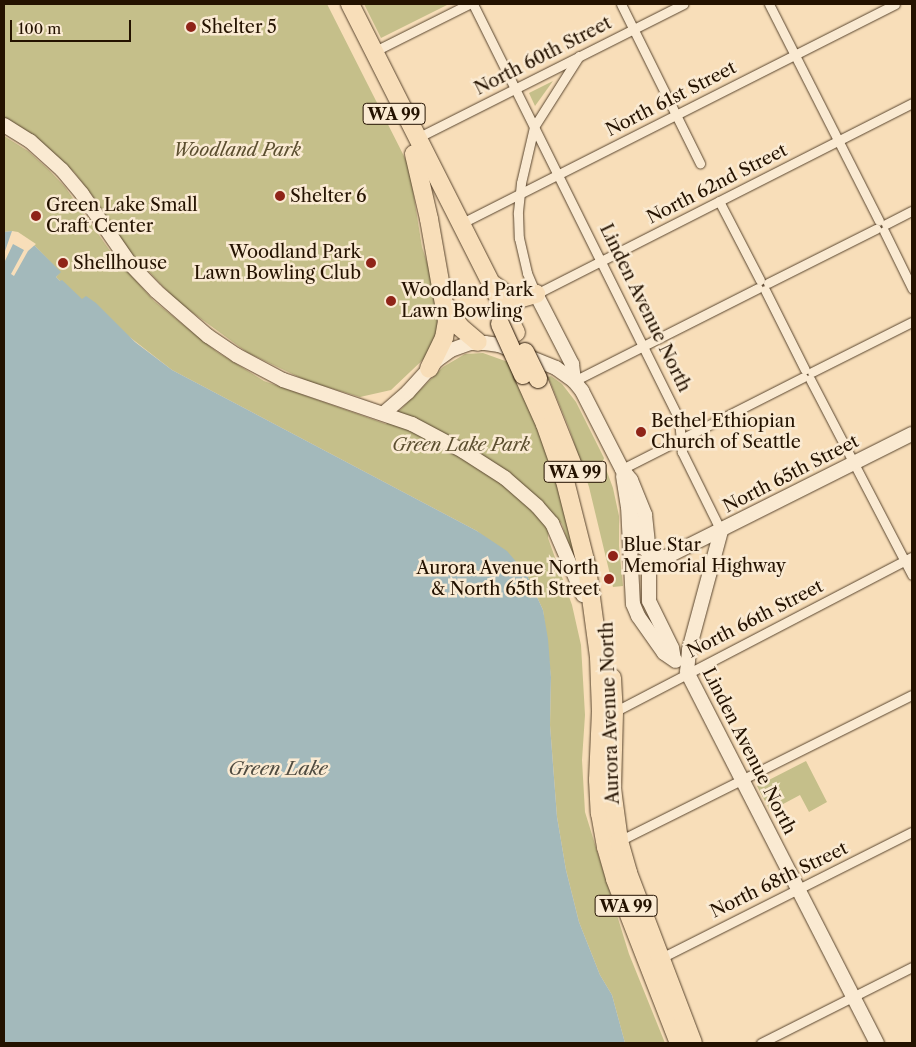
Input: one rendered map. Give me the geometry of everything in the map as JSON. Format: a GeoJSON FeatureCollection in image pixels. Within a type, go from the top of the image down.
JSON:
{"type":"FeatureCollection","features":[{"type":"Feature","properties":{"kind":"highway","name":"Aurora Avenue North"},"geometry":{"type":"LineString","coordinates":[[341,4],[500,324],[551,407],[573,466],[594,544],[606,612],[614,712],[612,789],[619,841],[628,873],[693,1043]]}},
{"type":"Feature","properties":{"kind":"highway","name":"Aurora Avenue North"},"geometry":{"type":"LineString","coordinates":[[350,4],[493,283],[516,332],[565,481],[581,538],[592,597],[601,684],[598,780],[602,830],[615,879],[679,1043]]}},
{"type":"Feature","properties":{"kind":"highway"},"geometry":{"type":"LineString","coordinates":[[414,154],[446,306],[446,333],[429,369]]}},
{"type":"Feature","properties":{"kind":"highway"},"geometry":{"type":"LineString","coordinates":[[493,283],[503,293],[515,299],[536,294]]}},
{"type":"Feature","properties":{"kind":"highway"},"geometry":{"type":"LineString","coordinates":[[446,306],[460,327],[478,342]]}},
{"type":"Feature","properties":{"kind":"main road"},"geometry":{"type":"LineString","coordinates":[[4,125],[30,141],[62,170],[82,194],[131,265],[156,291],[208,336],[236,355],[274,376],[320,394],[384,413],[412,424],[462,451],[505,478],[552,523],[583,595],[592,597]]}},
{"type":"Feature","properties":{"kind":"main road"},"geometry":{"type":"LineString","coordinates":[[536,294],[572,364],[574,382]]}},
{"type":"Feature","properties":{"kind":"main road"},"geometry":{"type":"LineString","coordinates":[[384,413],[451,350],[478,342],[499,345],[549,365],[574,382],[582,391],[622,469],[631,480],[645,515],[652,550],[664,553],[687,548]]}},
{"type":"Feature","properties":{"kind":"main road"},"geometry":{"type":"LineString","coordinates":[[352,403],[369,404],[408,392]]}},
{"type":"Feature","properties":{"kind":"main road","name":"North 65th Street"},"geometry":{"type":"LineString","coordinates":[[687,548],[912,434]]}},
{"type":"Feature","properties":{"kind":"main road"},"geometry":{"type":"LineString","coordinates":[[622,469],[628,506],[638,541],[649,553],[666,557],[687,548]]}},
{"type":"Feature","properties":{"kind":"main road"},"geometry":{"type":"LineString","coordinates":[[628,506],[632,600],[638,616],[664,653],[674,658],[687,672]]}},
{"type":"Feature","properties":{"kind":"main road"},"geometry":{"type":"LineString","coordinates":[[645,515],[649,553],[647,589],[651,607],[672,648],[674,658]]}},
{"type":"Feature","properties":{"kind":"main road","name":"Linden Avenue North"},"geometry":{"type":"LineString","coordinates":[[721,531],[689,650],[687,672],[877,1043]]}},
{"type":"Feature","properties":{"kind":"main road"},"geometry":{"type":"LineString","coordinates":[[638,616],[651,607]]}},
{"type":"Feature","properties":{"kind":"street"},"geometry":{"type":"LineString","coordinates":[[375,51],[471,4]]}},
{"type":"Feature","properties":{"kind":"street","name":"Linden Avenue North"},"geometry":{"type":"LineString","coordinates":[[471,4],[515,88],[679,419],[682,452],[721,531]]}},
{"type":"Feature","properties":{"kind":"street"},"geometry":{"type":"LineString","coordinates":[[621,4],[700,163]]}},
{"type":"Feature","properties":{"kind":"street","name":"North 60th Street"},"geometry":{"type":"LineString","coordinates":[[419,137],[683,4]]}},
{"type":"Feature","properties":{"kind":"street"},"geometry":{"type":"LineString","coordinates":[[769,4],[912,288]]}},
{"type":"Feature","properties":{"kind":"street","name":"North 61st Street"},"geometry":{"type":"LineString","coordinates":[[462,223],[895,4]]}},
{"type":"Feature","properties":{"kind":"street"},"geometry":{"type":"LineString","coordinates":[[536,294],[527,273],[520,238],[519,194],[534,127],[579,56]]}},
{"type":"Feature","properties":{"kind":"street","name":"North 62nd Street"},"geometry":{"type":"LineString","coordinates":[[536,294],[912,103]]}},
{"type":"Feature","properties":{"kind":"street"},"geometry":{"type":"LineString","coordinates":[[719,201],[854,464],[909,559],[912,575]]}},
{"type":"Feature","properties":{"kind":"street"},"geometry":{"type":"LineString","coordinates":[[574,382],[912,211]]}},
{"type":"Feature","properties":{"kind":"street"},"geometry":{"type":"LineString","coordinates":[[622,469],[912,322]]}},
{"type":"Feature","properties":{"kind":"street","name":"North 66th Street"},"geometry":{"type":"LineString","coordinates":[[614,712],[687,672],[909,559]]}},
{"type":"Feature","properties":{"kind":"street"},"geometry":{"type":"LineString","coordinates":[[619,841],[912,694]]}},
{"type":"Feature","properties":{"kind":"street","name":"North 68th Street"},"geometry":{"type":"LineString","coordinates":[[661,958],[912,832]]}},
{"type":"Feature","properties":{"kind":"street"},"geometry":{"type":"LineString","coordinates":[[761,1043],[912,967]]}},
{"type":"Feature","properties":{"kind":"green space","name":"Woodland Park"},"geometry":{"type":"Polygon","coordinates":[[[4,4],[327,4],[409,166],[422,247],[438,296],[441,320],[430,353],[391,390],[360,397],[307,381],[248,353],[178,302],[128,250],[92,195],[74,172],[37,140],[4,119],[4,4]]]}},
{"type":"Feature","properties":{"kind":"green space"},"geometry":{"type":"Polygon","coordinates":[[[364,4],[449,4],[381,38],[364,4]]]}},
{"type":"Feature","properties":{"kind":"green space"},"geometry":{"type":"Polygon","coordinates":[[[553,81],[535,106],[529,93],[553,81]]]}},
{"type":"Feature","properties":{"kind":"green space","name":"Green Lake Park"},"geometry":{"type":"Polygon","coordinates":[[[4,136],[28,151],[65,187],[113,255],[154,301],[217,352],[264,381],[386,424],[443,367],[465,354],[483,353],[508,362],[524,393],[550,458],[581,567],[576,568],[562,524],[549,510],[548,538],[572,605],[581,645],[585,715],[582,760],[585,812],[629,954],[665,1043],[625,1043],[612,995],[600,975],[579,922],[566,870],[557,817],[550,725],[551,677],[543,610],[526,573],[477,531],[172,370],[82,300],[56,277],[60,272],[34,245],[12,231],[4,232],[4,136]]]}},
{"type":"Feature","properties":{"kind":"green space"},"geometry":{"type":"Polygon","coordinates":[[[551,376],[562,384],[576,402],[604,458],[603,461],[613,488],[619,516],[619,546],[623,586],[613,587],[589,487],[569,428],[548,377],[551,376]]]}},
{"type":"Feature","properties":{"kind":"green space"},"geometry":{"type":"Polygon","coordinates":[[[806,761],[827,802],[809,812],[800,795],[770,811],[757,786],[806,761]]]}},
{"type":"Feature","properties":{"kind":"water","name":"Green Lake"},"geometry":{"type":"Polygon","coordinates":[[[12,231],[34,245],[61,272],[56,277],[60,281],[62,280],[82,299],[86,296],[96,303],[135,342],[172,370],[477,531],[507,551],[526,573],[543,610],[548,639],[551,677],[550,725],[557,817],[566,870],[579,922],[600,975],[612,995],[625,1043],[4,1043],[4,232],[12,231]]]}},
{"type":"Feature","properties":{"kind":"pier"},"geometry":{"type":"Polygon","coordinates":[[[12,231],[18,232],[36,244],[28,251],[14,276],[11,274],[24,250],[13,244],[4,263],[4,254],[12,231]]]}},
{"type":"Feature","properties":{"kind":"place","name":"Shelter 5"},"geometry":{"type":"Point","coordinates":[191,27]}},
{"type":"Feature","properties":{"kind":"place","name":"Shelter 6"},"geometry":{"type":"Point","coordinates":[280,196]}},
{"type":"Feature","properties":{"kind":"place","name":"Green Lake Small Craft Center"},"geometry":{"type":"Point","coordinates":[36,216]}},
{"type":"Feature","properties":{"kind":"place","name":"Shellhouse"},"geometry":{"type":"Point","coordinates":[63,263]}},
{"type":"Feature","properties":{"kind":"place","name":"Woodland Park Lawn Bowling Club"},"geometry":{"type":"Point","coordinates":[371,263]}},
{"type":"Feature","properties":{"kind":"place","name":"Woodland Park Lawn Bowling"},"geometry":{"type":"Point","coordinates":[391,301]}},
{"type":"Feature","properties":{"kind":"place","name":"Bethel Ethiopian Church of Seattle"},"geometry":{"type":"Point","coordinates":[641,432]}},
{"type":"Feature","properties":{"kind":"place","name":"Blue Star Memorial Highway"},"geometry":{"type":"Point","coordinates":[613,556]}},
{"type":"Feature","properties":{"kind":"place","name":"Aurora Avenue North & North 65th Street"},"geometry":{"type":"Point","coordinates":[609,579]}}]}
